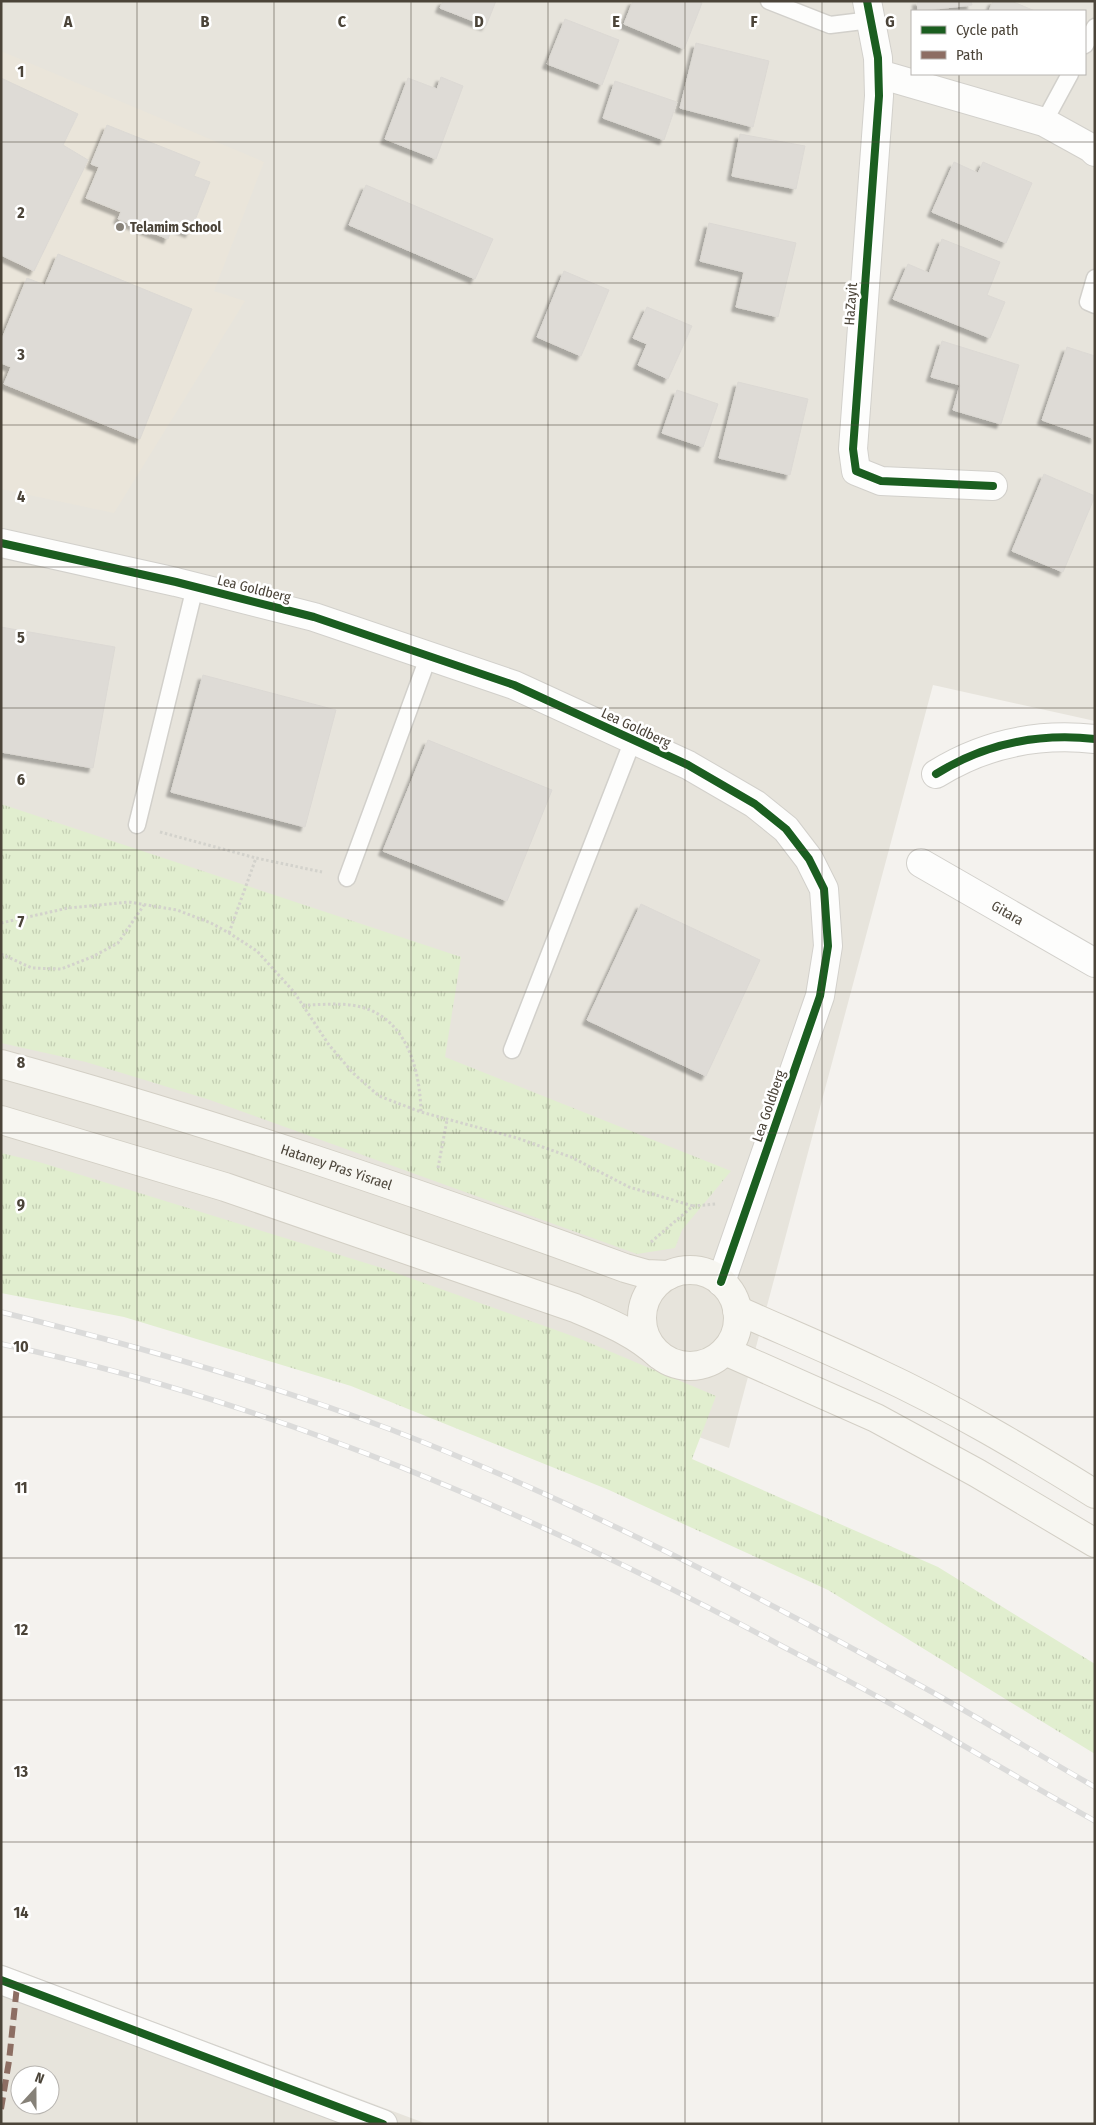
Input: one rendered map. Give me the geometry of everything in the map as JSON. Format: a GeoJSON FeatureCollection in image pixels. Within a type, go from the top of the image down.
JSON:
{"type":"FeatureCollection","features":[{"type":"Feature","properties":{"kind":"main road","name":"Hataney Pras Yisrael"},"geometry":{"type":"LineString","coordinates":[[1,1064],[103,1092],[242,1135],[625,1268],[646,1274],[669,1275]]}},
{"type":"Feature","properties":{"kind":"main road"},"geometry":{"type":"LineString","coordinates":[[1,1120],[225,1187],[575,1308],[628,1331],[644,1341],[659,1355],[673,1364],[690,1367],[706,1364],[725,1351],[732,1342],[737,1327],[737,1310],[732,1295],[721,1282],[702,1272],[685,1270],[669,1275],[655,1285],[648,1294],[642,1310],[643,1327],[648,1342],[659,1355]]}},
{"type":"Feature","properties":{"kind":"main road"},"geometry":{"type":"LineString","coordinates":[[737,1310],[926,1396],[1017,1447],[1095,1494]]}},
{"type":"Feature","properties":{"kind":"main road"},"geometry":{"type":"LineString","coordinates":[[725,1351],[876,1418],[960,1463],[1095,1543]]}},
{"type":"Feature","properties":{"kind":"street","name":"HaZayit"},"geometry":{"type":"LineString","coordinates":[[869,11],[878,58],[880,96],[853,449],[856,471],[881,481],[993,486]]}},
{"type":"Feature","properties":{"kind":"street"},"geometry":{"type":"LineString","coordinates":[[879,74],[1044,122],[1095,152]]}},
{"type":"Feature","properties":{"kind":"street","name":"Lea Goldberg"},"geometry":{"type":"LineString","coordinates":[[1,543],[195,587],[314,617],[514,685],[688,766],[756,804],[786,829],[809,860],[824,889],[828,946],[820,996],[721,1282]]}},
{"type":"Feature","properties":{"kind":"street"},"geometry":{"type":"LineString","coordinates":[[936,774],[966,758],[1014,742],[1053,737],[1095,740]]}},
{"type":"Feature","properties":{"kind":"street","name":"Gitara"},"geometry":{"type":"LineString","coordinates":[[921,863],[1095,963]]}},
{"type":"Feature","properties":{"kind":"street"},"geometry":{"type":"LineString","coordinates":[[1,1980],[383,2124]]}},
{"type":"Feature","properties":{"kind":"lane"},"geometry":{"type":"LineString","coordinates":[[769,1],[830,25],[869,11]]}},
{"type":"Feature","properties":{"kind":"lane"},"geometry":{"type":"LineString","coordinates":[[1086,43],[1095,27]]}},
{"type":"Feature","properties":{"kind":"lane"},"geometry":{"type":"LineString","coordinates":[[1044,122],[1069,75]]}},
{"type":"Feature","properties":{"kind":"lane"},"geometry":{"type":"LineString","coordinates":[[1095,278],[1088,302],[1095,305]]}},
{"type":"Feature","properties":{"kind":"lane"},"geometry":{"type":"LineString","coordinates":[[137,826],[195,587]]}},
{"type":"Feature","properties":{"kind":"lane"},"geometry":{"type":"LineString","coordinates":[[347,878],[429,655]]}},
{"type":"Feature","properties":{"kind":"lane"},"geometry":{"type":"LineString","coordinates":[[512,1050],[633,740]]}},
{"type":"Feature","properties":{"kind":"path"},"geometry":{"type":"LineString","coordinates":[[137,826],[256,858],[347,878]]}},
{"type":"Feature","properties":{"kind":"path"},"geometry":{"type":"LineString","coordinates":[[229,932],[256,858]]}},
{"type":"Feature","properties":{"kind":"path"},"geometry":{"type":"LineString","coordinates":[[1,923],[68,908],[129,902],[177,910],[229,932],[256,951],[294,992],[329,1045],[353,1073],[379,1096],[447,1120],[517,1138],[571,1157],[629,1187],[692,1206],[749,1201]]}},
{"type":"Feature","properties":{"kind":"path"},"geometry":{"type":"LineString","coordinates":[[1,954],[32,968],[61,969],[92,957],[118,943],[144,904]]}},
{"type":"Feature","properties":{"kind":"path"},"geometry":{"type":"LineString","coordinates":[[303,1005],[340,1004],[360,1007],[381,1015],[396,1031],[412,1056],[420,1086],[421,1112]]}},
{"type":"Feature","properties":{"kind":"path"},"geometry":{"type":"LineString","coordinates":[[432,1200],[447,1120]]}},
{"type":"Feature","properties":{"kind":"path"},"geometry":{"type":"LineString","coordinates":[[625,1268],[692,1206]]}},
{"type":"Feature","properties":{"kind":"shaded area"},"geometry":{"type":"Polygon","coordinates":[[[1,1],[1095,1],[1095,721],[933,685],[729,1448],[1,1182],[1,1]]]}},
{"type":"Feature","properties":{"kind":"shaded area","name":"Telamim School"},"geometry":{"type":"Polygon","coordinates":[[[1,51],[264,162],[214,291],[245,301],[114,513],[1,489],[1,51]]]}},
{"type":"Feature","properties":{"kind":"shaded area"},"geometry":{"type":"Polygon","coordinates":[[[1,1964],[427,2124],[1,2124],[1,1964]]]}},
{"type":"Feature","properties":{"kind":"green space"},"geometry":{"type":"Polygon","coordinates":[[[1,804],[461,957],[445,1057],[731,1171],[682,1230],[675,1248],[637,1254],[210,1100],[86,1062],[1,1043],[1,804]]]}},
{"type":"Feature","properties":{"kind":"green space"},"geometry":{"type":"Polygon","coordinates":[[[1,1153],[39,1162],[382,1268],[578,1338],[716,1396],[692,1459],[938,1567],[1095,1664],[1095,1754],[828,1590],[609,1490],[351,1386],[124,1317],[1,1293],[1,1153]]]}},
{"type":"Feature","properties":{"kind":"building"},"geometry":{"type":"Polygon","coordinates":[[[443,1],[496,1],[486,26],[440,8],[443,1]]]}},
{"type":"Feature","properties":{"kind":"building"},"geometry":{"type":"Polygon","coordinates":[[[633,1],[698,1],[702,3],[684,49],[624,24],[633,1]]]}},
{"type":"Feature","properties":{"kind":"building"},"geometry":{"type":"Polygon","coordinates":[[[917,1],[971,1],[972,5],[927,10],[918,10],[917,1]]]}},
{"type":"Feature","properties":{"kind":"building"},"geometry":{"type":"Polygon","coordinates":[[[993,1],[1011,1],[1033,10],[989,10],[993,1]]]}},
{"type":"Feature","properties":{"kind":"building"},"geometry":{"type":"Polygon","coordinates":[[[565,19],[619,40],[602,85],[547,64],[565,19]]]}},
{"type":"Feature","properties":{"kind":"building"},"geometry":{"type":"Polygon","coordinates":[[[696,43],[769,61],[753,127],[680,108],[696,43]]]}},
{"type":"Feature","properties":{"kind":"building"},"geometry":{"type":"Polygon","coordinates":[[[441,77],[463,86],[436,159],[385,139],[408,78],[437,89],[441,77]]]}},
{"type":"Feature","properties":{"kind":"building"},"geometry":{"type":"Polygon","coordinates":[[[1,78],[78,114],[63,145],[88,160],[34,271],[1,255],[1,78]]]}},
{"type":"Feature","properties":{"kind":"building"},"geometry":{"type":"Polygon","coordinates":[[[615,81],[677,102],[664,140],[603,118],[615,81]]]}},
{"type":"Feature","properties":{"kind":"building"},"geometry":{"type":"Polygon","coordinates":[[[107,125],[200,162],[194,176],[210,182],[190,233],[173,226],[168,239],[118,219],[121,212],[86,198],[99,167],[91,164],[107,125]]]}},
{"type":"Feature","properties":{"kind":"building"},"geometry":{"type":"Polygon","coordinates":[[[740,134],[805,146],[796,189],[732,176],[740,134]]]}},
{"type":"Feature","properties":{"kind":"building"},"geometry":{"type":"Polygon","coordinates":[[[954,162],[978,173],[983,162],[1032,183],[1006,243],[932,212],[954,162]]]}},
{"type":"Feature","properties":{"kind":"building"},"geometry":{"type":"Polygon","coordinates":[[[366,185],[493,239],[475,279],[349,225],[366,185]]]}},
{"type":"Feature","properties":{"kind":"building"},"geometry":{"type":"Polygon","coordinates":[[[709,223],[796,243],[778,317],[736,307],[744,272],[700,261],[709,223]]]}},
{"type":"Feature","properties":{"kind":"building"},"geometry":{"type":"Polygon","coordinates":[[[942,239],[1000,262],[987,295],[1005,302],[990,338],[893,299],[908,264],[929,273],[942,239]]]}},
{"type":"Feature","properties":{"kind":"building"},"geometry":{"type":"Polygon","coordinates":[[[58,254],[192,309],[140,439],[4,384],[11,367],[1,363],[1,341],[27,278],[45,285],[58,254]]]}},
{"type":"Feature","properties":{"kind":"building"},"geometry":{"type":"Polygon","coordinates":[[[564,271],[609,290],[581,356],[537,337],[564,271]]]}},
{"type":"Feature","properties":{"kind":"building"},"geometry":{"type":"Polygon","coordinates":[[[647,307],[692,326],[668,379],[638,365],[647,344],[633,338],[647,307]]]}},
{"type":"Feature","properties":{"kind":"building"},"geometry":{"type":"Polygon","coordinates":[[[942,341],[1019,365],[1001,424],[953,410],[960,385],[931,377],[942,341]]]}},
{"type":"Feature","properties":{"kind":"building"},"geometry":{"type":"Polygon","coordinates":[[[1067,347],[1095,356],[1095,439],[1042,420],[1067,347]]]}},
{"type":"Feature","properties":{"kind":"building"},"geometry":{"type":"Polygon","coordinates":[[[738,382],[808,399],[790,475],[719,458],[738,382]]]}},
{"type":"Feature","properties":{"kind":"building"},"geometry":{"type":"Polygon","coordinates":[[[677,390],[718,404],[703,447],[662,433],[677,390]]]}},
{"type":"Feature","properties":{"kind":"building"},"geometry":{"type":"Polygon","coordinates":[[[1044,474],[1095,496],[1063,572],[1012,551],[1044,474]]]}},
{"type":"Feature","properties":{"kind":"building"},"geometry":{"type":"Polygon","coordinates":[[[1,627],[115,647],[93,768],[1,752],[1,627]]]}},
{"type":"Feature","properties":{"kind":"building"},"geometry":{"type":"Polygon","coordinates":[[[203,675],[336,710],[305,827],[171,792],[203,675]]]}},
{"type":"Feature","properties":{"kind":"building"},"geometry":{"type":"Polygon","coordinates":[[[428,740],[552,790],[507,901],[383,851],[428,740]]]}},
{"type":"Feature","properties":{"kind":"building"},"geometry":{"type":"Polygon","coordinates":[[[641,904],[760,960],[706,1076],[587,1020],[641,904]]]}},
{"type":"Feature","properties":{"kind":"railway"},"geometry":{"type":"LineString","coordinates":[[1,1312],[149,1351],[296,1396],[392,1430],[528,1486],[595,1517],[794,1617],[945,1699],[1095,1787]]}},
{"type":"Feature","properties":{"kind":"railway"},"geometry":{"type":"LineString","coordinates":[[1,1344],[103,1368],[204,1397],[303,1430],[401,1467],[498,1507],[687,1597],[830,1671],[1095,1821]]}},
{"type":"Feature","properties":{"kind":"marked path"},"geometry":{"type":"LineString","coordinates":[[1,2109],[9,2061],[17,1986]]}},
{"type":"Feature","properties":{"kind":"cycle path"},"geometry":{"type":"LineString","coordinates":[[867,1],[878,58],[879,96],[853,449],[856,471],[881,481],[993,486]]}},
{"type":"Feature","properties":{"kind":"cycle path"},"geometry":{"type":"LineString","coordinates":[[1,543],[176,582],[314,617],[514,685],[688,765],[755,804],[786,829],[809,859],[824,889],[828,946],[820,996],[721,1282]]}},
{"type":"Feature","properties":{"kind":"cycle path"},"geometry":{"type":"LineString","coordinates":[[936,774],[973,755],[1013,743],[1053,738],[1095,739]]}},
{"type":"Feature","properties":{"kind":"cycle path"},"geometry":{"type":"LineString","coordinates":[[1,1980],[383,2124]]}},
{"type":"Feature","properties":{"kind":"place","name":"Telamim School"},"geometry":{"type":"Point","coordinates":[120,227]}}]}
